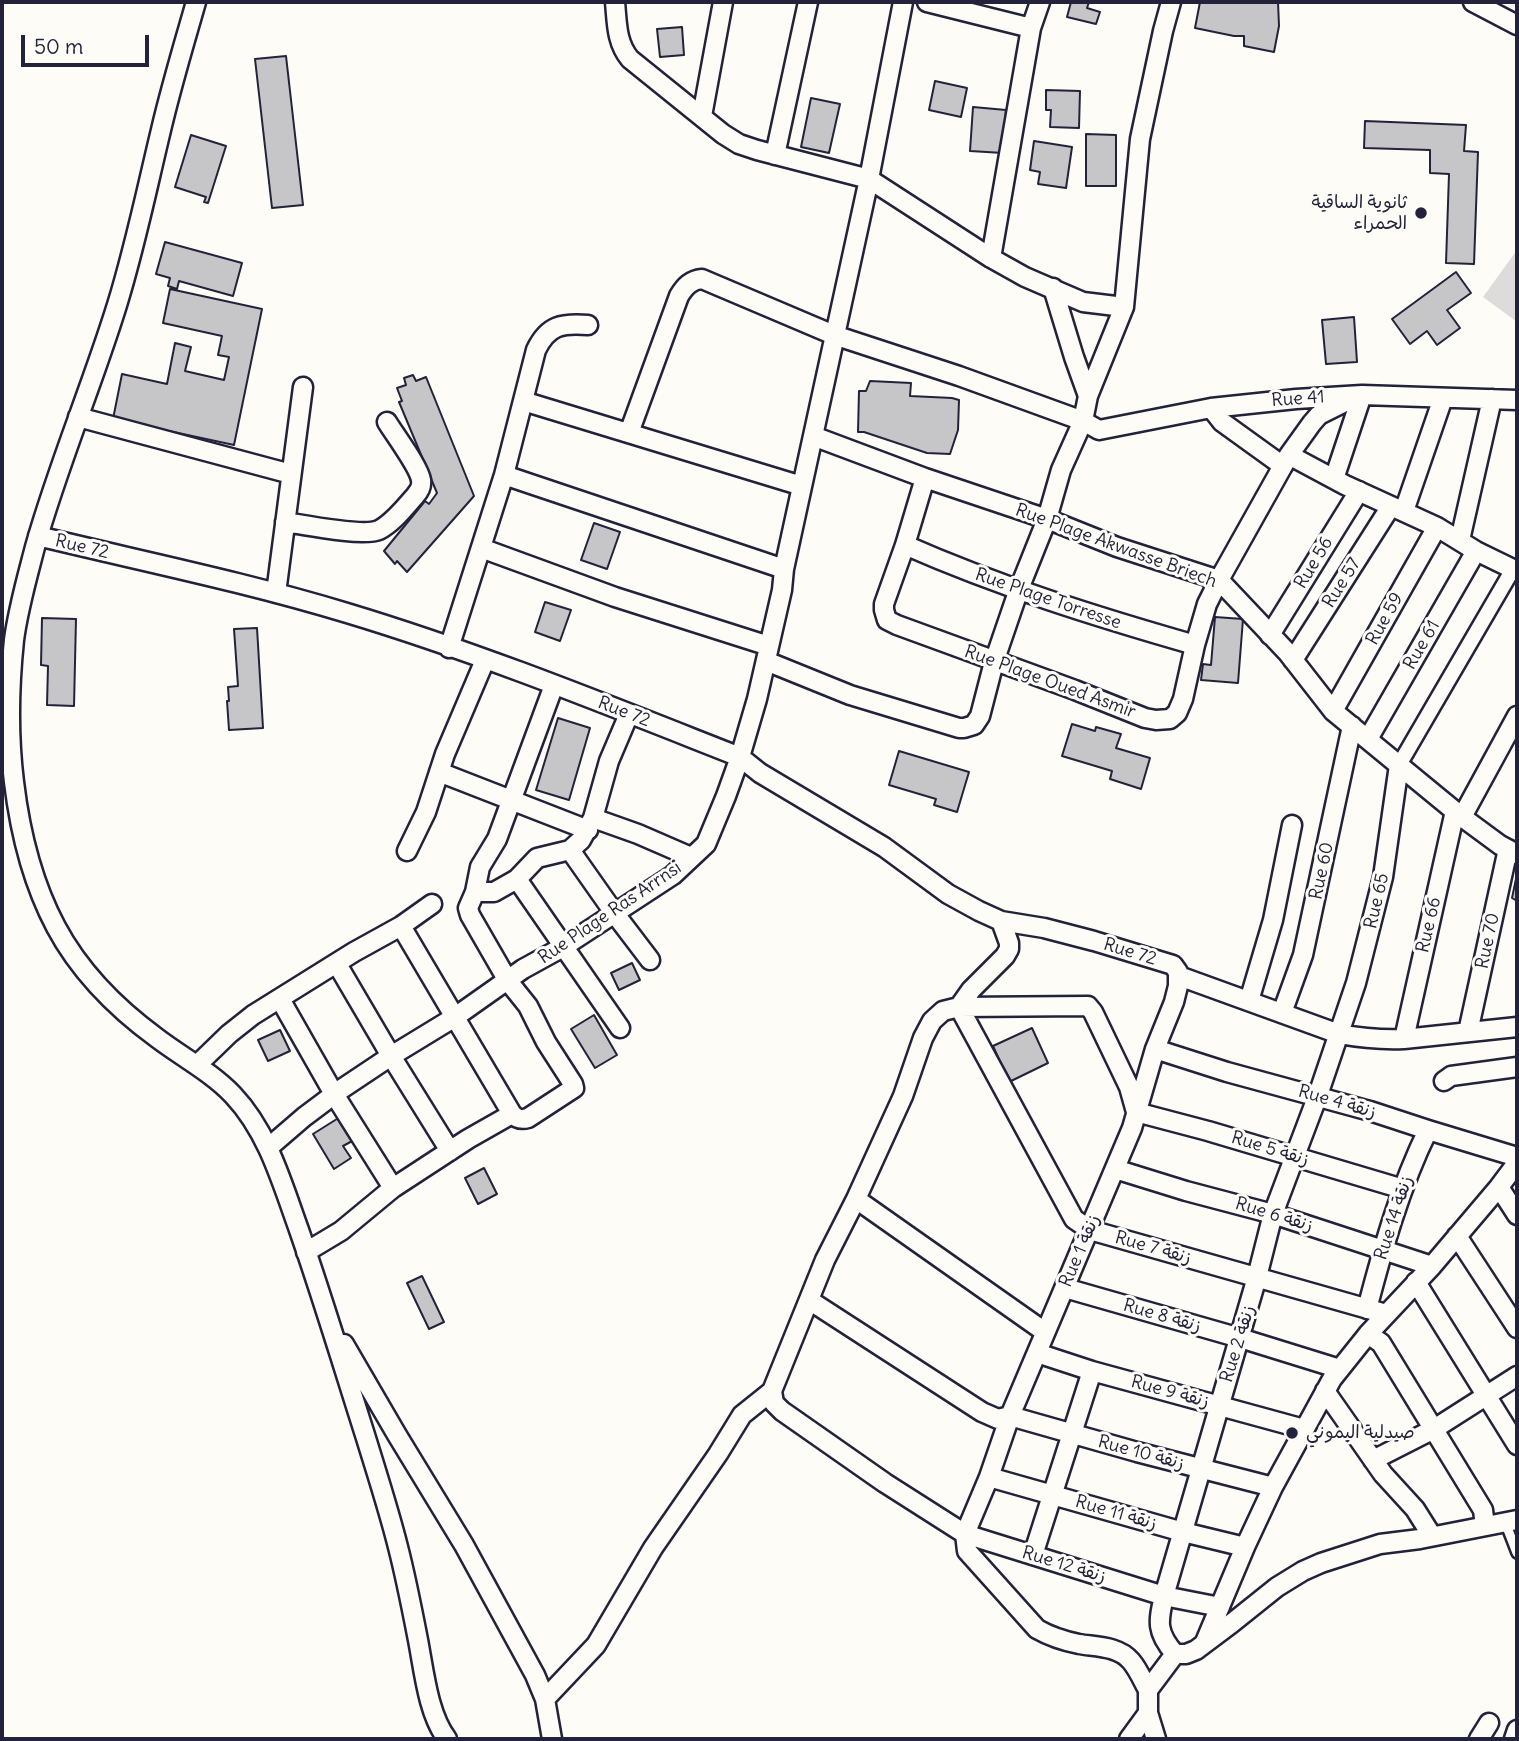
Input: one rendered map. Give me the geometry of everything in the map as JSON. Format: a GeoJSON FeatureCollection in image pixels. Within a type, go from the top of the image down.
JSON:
{"type":"FeatureCollection","features":[{"type":"Feature","properties":{"kind":"street"},"geometry":{"type":"LineString","coordinates":[[196,2],[162,125],[129,266],[55,481],[25,585],[15,637],[9,705],[9,733],[17,806],[42,898],[56,929],[73,955],[111,1001],[233,1094],[248,1113],[268,1148],[306,1252],[399,1550],[440,1736]]}},
{"type":"Feature","properties":{"kind":"street"},"geometry":{"type":"LineString","coordinates":[[615,2],[619,40],[626,55],[732,140],[747,148],[869,179],[1025,277],[1083,302],[1124,307]]}},
{"type":"Feature","properties":{"kind":"street"},"geometry":{"type":"LineString","coordinates":[[702,116],[723,2]]}},
{"type":"Feature","properties":{"kind":"street"},"geometry":{"type":"LineString","coordinates":[[775,155],[808,2]]}},
{"type":"Feature","properties":{"kind":"street","name":"Rue Plage Ras Arrnsi"},"geometry":{"type":"LineString","coordinates":[[268,1148],[334,1094],[523,970],[615,914],[673,875],[706,844],[740,757],[768,653],[869,179],[903,2]]}},
{"type":"Feature","properties":{"kind":"street"},"geometry":{"type":"LineString","coordinates":[[927,2],[1031,28]]}},
{"type":"Feature","properties":{"kind":"street"},"geometry":{"type":"LineString","coordinates":[[991,258],[1031,28],[1040,2]]}},
{"type":"Feature","properties":{"kind":"street"},"geometry":{"type":"LineString","coordinates":[[481,548],[768,653],[850,695],[953,726],[964,728],[974,725],[980,716],[1019,589],[1047,519],[1061,471],[1083,421],[1088,396],[1124,307],[1140,139],[1171,2]]}},
{"type":"Feature","properties":{"kind":"street"},"geometry":{"type":"LineString","coordinates":[[1473,2],[1517,25]]}},
{"type":"Feature","properties":{"kind":"street","name":"Rue 41"},"geometry":{"type":"LineString","coordinates":[[629,433],[679,296],[690,283],[702,279],[834,335],[959,376],[1083,421],[1099,430],[1211,408],[1257,402],[1362,395],[1517,400]]}},
{"type":"Feature","properties":{"kind":"street"},"geometry":{"type":"LineString","coordinates":[[1053,288],[1088,396]]}},
{"type":"Feature","properties":{"kind":"street"},"geometry":{"type":"LineString","coordinates":[[449,648],[504,475],[536,350],[548,332],[557,327],[588,325]]}},
{"type":"Feature","properties":{"kind":"street"},"geometry":{"type":"LineString","coordinates":[[276,593],[303,387]]}},
{"type":"Feature","properties":{"kind":"street"},"geometry":{"type":"LineString","coordinates":[[1195,645],[1207,604],[1286,460],[1312,422],[1320,415],[1362,395]]}},
{"type":"Feature","properties":{"kind":"street"},"geometry":{"type":"LineString","coordinates":[[1334,479],[1362,395]]}},
{"type":"Feature","properties":{"kind":"street"},"geometry":{"type":"LineString","coordinates":[[1398,508],[1443,398]]}},
{"type":"Feature","properties":{"kind":"street"},"geometry":{"type":"LineString","coordinates":[[1460,540],[1492,399]]}},
{"type":"Feature","properties":{"kind":"street"},"geometry":{"type":"LineString","coordinates":[[523,401],[802,486]]}},
{"type":"Feature","properties":{"kind":"street"},"geometry":{"type":"LineString","coordinates":[[1211,408],[1222,422],[1286,460],[1398,508],[1515,570],[1399,765]]}},
{"type":"Feature","properties":{"kind":"street"},"geometry":{"type":"LineString","coordinates":[[78,417],[291,474]]}},
{"type":"Feature","properties":{"kind":"street"},"geometry":{"type":"LineString","coordinates":[[285,522],[363,533],[379,530],[386,525],[415,496],[421,486],[417,471],[387,422]]}},
{"type":"Feature","properties":{"kind":"street","name":"Rue Plage Akwasse Briech"},"geometry":{"type":"LineString","coordinates":[[813,436],[925,478],[1047,519],[1117,547],[1219,580],[1293,660],[1333,711],[1458,814],[1513,852]]}},
{"type":"Feature","properties":{"kind":"street"},"geometry":{"type":"LineString","coordinates":[[504,475],[784,569]]}},
{"type":"Feature","properties":{"kind":"street"},"geometry":{"type":"LineString","coordinates":[[905,545],[925,478]]}},
{"type":"Feature","properties":{"kind":"street","name":"Rue 56"},"geometry":{"type":"LineString","coordinates":[[1270,635],[1359,491]]}},
{"type":"Feature","properties":{"kind":"street","name":"Rue 57"},"geometry":{"type":"LineString","coordinates":[[1293,660],[1398,508]]}},
{"type":"Feature","properties":{"kind":"street","name":"Rue 59"},"geometry":{"type":"LineString","coordinates":[[1333,711],[1437,527]]}},
{"type":"Feature","properties":{"kind":"street","name":"Rue 72"},"geometry":{"type":"LineString","coordinates":[[38,536],[276,593],[349,614],[554,685],[740,757],[760,773],[884,847],[948,894],[979,911],[1002,921],[1094,940],[1339,1034],[1372,1039],[1404,1039],[1517,1027]]}},
{"type":"Feature","properties":{"kind":"street","name":"Rue Plage Torresse"},"geometry":{"type":"LineString","coordinates":[[905,545],[941,561],[1110,621],[1195,645]]}},
{"type":"Feature","properties":{"kind":"street","name":"Rue Plage Oued Asmir"},"geometry":{"type":"LineString","coordinates":[[905,545],[886,597],[884,610],[887,620],[1145,718],[1170,719],[1177,713],[1183,699],[1195,645]]}},
{"type":"Feature","properties":{"kind":"street","name":"Rue 61"},"geometry":{"type":"LineString","coordinates":[[1368,739],[1476,551]]}},
{"type":"Feature","properties":{"kind":"street"},"geometry":{"type":"LineString","coordinates":[[407,850],[426,812],[445,754],[485,660]]}},
{"type":"Feature","properties":{"kind":"street"},"geometry":{"type":"LineString","coordinates":[[401,926],[516,1118],[528,1118],[573,1090],[574,1086],[528,1006],[508,981],[468,908],[475,892],[480,867],[497,839],[554,685]]}},
{"type":"Feature","properties":{"kind":"street"},"geometry":{"type":"LineString","coordinates":[[475,892],[494,892],[517,879],[537,858],[570,850],[580,841],[590,824],[609,761],[629,714]]}},
{"type":"Feature","properties":{"kind":"street","name":"Rue 66"},"geometry":{"type":"LineString","coordinates":[[1404,1039],[1458,814],[1517,716]]}},
{"type":"Feature","properties":{"kind":"street","name":"Rue 60"},"geometry":{"type":"LineString","coordinates":[[1282,1013],[1303,955],[1352,726]]}},
{"type":"Feature","properties":{"kind":"street","name":"Rue 65"},"geometry":{"type":"LineString","coordinates":[[1339,1034],[1356,983],[1384,877],[1399,765]]}},
{"type":"Feature","properties":{"kind":"street"},"geometry":{"type":"LineString","coordinates":[[439,772],[511,801],[590,824],[638,834],[691,857]]}},
{"type":"Feature","properties":{"kind":"street"},"geometry":{"type":"LineString","coordinates":[[1249,1001],[1273,920],[1292,825]]}},
{"type":"Feature","properties":{"kind":"street"},"geometry":{"type":"LineString","coordinates":[[570,850],[650,960]]}},
{"type":"Feature","properties":{"kind":"street","name":"Rue 70"},"geometry":{"type":"LineString","coordinates":[[1468,1032],[1513,852]]}},
{"type":"Feature","properties":{"kind":"street"},"geometry":{"type":"LineString","coordinates":[[517,879],[620,1028]]}},
{"type":"Feature","properties":{"kind":"street"},"geometry":{"type":"LineString","coordinates":[[197,1065],[245,1020],[401,926],[432,904]]}},
{"type":"Feature","properties":{"kind":"street"},"geometry":{"type":"LineString","coordinates":[[959,1007],[1009,949],[1002,921]]}},
{"type":"Feature","properties":{"kind":"street"},"geometry":{"type":"LineString","coordinates":[[337,964],[450,1151]]}},
{"type":"Feature","properties":{"kind":"street","name":"Rue 1 زنقة"},"geometry":{"type":"LineString","coordinates":[[965,1534],[989,1477],[1010,1416],[1115,1169],[1174,1002],[1178,986],[1176,971]]}},
{"type":"Feature","properties":{"kind":"street"},"geometry":{"type":"LineString","coordinates":[[280,999],[334,1094],[393,1188]]}},
{"type":"Feature","properties":{"kind":"street"},"geometry":{"type":"LineString","coordinates":[[545,1699],[596,1645],[653,1548],[742,1415],[772,1391],[825,1261],[903,1096],[923,1038],[932,1021],[943,1011],[959,1007],[1087,1006],[1093,1012],[1129,1087],[1136,1112]]}},
{"type":"Feature","properties":{"kind":"street"},"geometry":{"type":"LineString","coordinates":[[959,1007],[1074,1219],[1090,1230]]}},
{"type":"Feature","properties":{"kind":"street","name":"Rue 2 زنقة"},"geometry":{"type":"LineString","coordinates":[[1175,1654],[1164,1639],[1159,1626],[1164,1596],[1258,1277],[1273,1214],[1339,1034]]}},
{"type":"Feature","properties":{"kind":"street","name":"Rue 4 زنقة"},"geometry":{"type":"LineString","coordinates":[[1156,1049],[1517,1157]]}},
{"type":"Feature","properties":{"kind":"street"},"geometry":{"type":"LineString","coordinates":[[1444,1081],[1451,1076],[1517,1067]]}},
{"type":"Feature","properties":{"kind":"street","name":"Rue 5 زنقة"},"geometry":{"type":"LineString","coordinates":[[1136,1112],[1403,1189]]}},
{"type":"Feature","properties":{"kind":"street"},"geometry":{"type":"LineString","coordinates":[[306,1252],[341,1231],[393,1188],[512,1114]]}},
{"type":"Feature","properties":{"kind":"street","name":"Rue 14 زنقة"},"geometry":{"type":"LineString","coordinates":[[1367,1309],[1412,1162],[1428,1130]]}},
{"type":"Feature","properties":{"kind":"street"},"geometry":{"type":"LineString","coordinates":[[1205,1642],[1273,1487],[1325,1391],[1368,1334],[1432,1266],[1517,1163]]}},
{"type":"Feature","properties":{"kind":"street","name":"Rue 6 زنقة"},"geometry":{"type":"LineString","coordinates":[[1115,1169],[1273,1214],[1432,1266]]}},
{"type":"Feature","properties":{"kind":"street"},"geometry":{"type":"LineString","coordinates":[[1499,1187],[1517,1215]]}},
{"type":"Feature","properties":{"kind":"street"},"geometry":{"type":"LineString","coordinates":[[856,1199],[1045,1332]]}},
{"type":"Feature","properties":{"kind":"street","name":"Rue 7 زنقة"},"geometry":{"type":"LineString","coordinates":[[1090,1230],[1387,1314]]}},
{"type":"Feature","properties":{"kind":"street"},"geometry":{"type":"LineString","coordinates":[[1457,1236],[1517,1328]]}},
{"type":"Feature","properties":{"kind":"street"},"geometry":{"type":"LineString","coordinates":[[1416,1282],[1517,1445]]}},
{"type":"Feature","properties":{"kind":"street","name":"Rue 8 زنقة"},"geometry":{"type":"LineString","coordinates":[[1065,1287],[1340,1369]]}},
{"type":"Feature","properties":{"kind":"street","name":"Rue 10 زنقة"},"geometry":{"type":"LineString","coordinates":[[809,1300],[982,1412],[998,1419],[1010,1416],[1273,1487]]}},
{"type":"Feature","properties":{"kind":"street"},"geometry":{"type":"LineString","coordinates":[[326,1314],[464,1545],[536,1675],[545,1699],[552,1739]]}},
{"type":"Feature","properties":{"kind":"street"},"geometry":{"type":"LineString","coordinates":[[1368,1334],[1381,1343],[1434,1429],[1483,1510],[1485,1526]]}},
{"type":"Feature","properties":{"kind":"street","name":"Rue 9 زنقة"},"geometry":{"type":"LineString","coordinates":[[1037,1353],[1092,1371],[1304,1429]]}},
{"type":"Feature","properties":{"kind":"street"},"geometry":{"type":"LineString","coordinates":[[1033,1555],[1092,1371]]}},
{"type":"Feature","properties":{"kind":"street"},"geometry":{"type":"LineString","coordinates":[[1373,1460],[1434,1429],[1517,1376]]}},
{"type":"Feature","properties":{"kind":"street","name":"Rue 12 زنقة"},"geometry":{"type":"LineString","coordinates":[[772,1391],[774,1403],[782,1411],[885,1483],[965,1534],[1164,1596],[1220,1607]]}},
{"type":"Feature","properties":{"kind":"street"},"geometry":{"type":"LineString","coordinates":[[1325,1391],[1383,1474],[1415,1509],[1432,1536]]}},
{"type":"Feature","properties":{"kind":"street","name":"Rue 11 زنقة"},"geometry":{"type":"LineString","coordinates":[[989,1477],[1245,1547]]}},
{"type":"Feature","properties":{"kind":"street"},"geometry":{"type":"LineString","coordinates":[[1147,1690],[1175,1654],[1196,1650],[1277,1587],[1303,1571],[1368,1546],[1511,1521]]}},
{"type":"Feature","properties":{"kind":"street"},"geometry":{"type":"LineString","coordinates":[[965,1534],[967,1551],[1037,1629],[1050,1637],[1108,1648],[1132,1661],[1147,1690],[1148,1713],[1156,1739]]}},
{"type":"Feature","properties":{"kind":"street"},"geometry":{"type":"LineString","coordinates":[[1129,1739],[1148,1713]]}},
{"type":"Feature","properties":{"kind":"street"},"geometry":{"type":"LineString","coordinates":[[1479,1739],[1489,1723]]}},
{"type":"Feature","properties":{"kind":"street"},"geometry":{"type":"LineString","coordinates":[[1514,1739],[1517,1730]]}},
{"type":"Feature","properties":{"kind":"lane"},"geometry":{"type":"LineString","coordinates":[[1511,1521],[1517,1553]]}},
{"type":"Feature","properties":{"kind":"shaded area"},"geometry":{"type":"Polygon","coordinates":[[[1517,250],[1517,322],[1483,297],[1517,250]]]}},
{"type":"Feature","properties":{"kind":"building"},"geometry":{"type":"Polygon","coordinates":[[[1071,2],[1089,2],[1087,8],[1100,12],[1096,24],[1067,17],[1071,2]]]}},
{"type":"Feature","properties":{"kind":"building"},"geometry":{"type":"Polygon","coordinates":[[[1200,2],[1278,2],[1279,26],[1274,52],[1244,46],[1244,36],[1195,28],[1200,2]]]}},
{"type":"Feature","properties":{"kind":"building"},"geometry":{"type":"Polygon","coordinates":[[[682,27],[684,55],[660,57],[657,29],[682,27]]]}},
{"type":"Feature","properties":{"kind":"building"},"geometry":{"type":"Polygon","coordinates":[[[286,56],[303,205],[272,208],[255,59],[286,56]]]}},
{"type":"Feature","properties":{"kind":"building"},"geometry":{"type":"Polygon","coordinates":[[[935,81],[967,88],[961,117],[929,110],[935,81]]]}},
{"type":"Feature","properties":{"kind":"building"},"geometry":{"type":"Polygon","coordinates":[[[1046,90],[1080,91],[1079,128],[1050,127],[1051,110],[1046,110],[1046,90]]]}},
{"type":"Feature","properties":{"kind":"building"},"geometry":{"type":"Polygon","coordinates":[[[811,98],[840,104],[829,153],[801,147],[811,98]]]}},
{"type":"Feature","properties":{"kind":"building"},"geometry":{"type":"Polygon","coordinates":[[[973,107],[1006,110],[1003,153],[970,151],[973,107]]]}},
{"type":"Feature","properties":{"kind":"building"},"geometry":{"type":"Polygon","coordinates":[[[1365,121],[1466,125],[1464,151],[1478,152],[1474,264],[1446,263],[1449,174],[1430,173],[1430,150],[1364,148],[1365,121]]]}},
{"type":"Feature","properties":{"kind":"building"},"geometry":{"type":"Polygon","coordinates":[[[1086,134],[1116,135],[1116,186],[1086,186],[1086,134]]]}},
{"type":"Feature","properties":{"kind":"building"},"geometry":{"type":"Polygon","coordinates":[[[191,135],[226,146],[208,203],[204,202],[206,197],[175,187],[191,135]]]}},
{"type":"Feature","properties":{"kind":"building"},"geometry":{"type":"Polygon","coordinates":[[[1034,141],[1072,147],[1066,188],[1038,184],[1040,172],[1030,170],[1034,141]]]}},
{"type":"Feature","properties":{"kind":"building"},"geometry":{"type":"Polygon","coordinates":[[[165,242],[242,263],[233,296],[179,281],[177,289],[168,286],[170,278],[156,274],[165,242]]]}},
{"type":"Feature","properties":{"kind":"building"},"geometry":{"type":"Polygon","coordinates":[[[1456,272],[1471,293],[1447,310],[1460,328],[1437,345],[1427,331],[1410,344],[1392,319],[1456,272]]]}},
{"type":"Feature","properties":{"kind":"building"},"geometry":{"type":"Polygon","coordinates":[[[170,289],[262,309],[234,445],[113,419],[122,374],[167,384],[175,343],[191,347],[185,371],[224,380],[229,357],[218,355],[222,336],[163,323],[170,289]]]}},
{"type":"Feature","properties":{"kind":"building"},"geometry":{"type":"Polygon","coordinates":[[[1354,317],[1357,362],[1326,364],[1322,320],[1354,317]]]}},
{"type":"Feature","properties":{"kind":"building"},"geometry":{"type":"Polygon","coordinates":[[[413,375],[416,381],[426,377],[474,496],[407,572],[397,561],[395,564],[384,551],[425,501],[429,504],[437,493],[399,402],[402,401],[397,388],[406,385],[404,378],[413,375]]]}},
{"type":"Feature","properties":{"kind":"building"},"geometry":{"type":"Polygon","coordinates":[[[870,381],[911,383],[910,396],[959,400],[958,430],[950,454],[927,453],[858,432],[859,391],[866,391],[870,381]]]}},
{"type":"Feature","properties":{"kind":"building"},"geometry":{"type":"Polygon","coordinates":[[[594,523],[620,532],[607,569],[581,560],[594,523]]]}},
{"type":"Feature","properties":{"kind":"building"},"geometry":{"type":"Polygon","coordinates":[[[545,602],[571,610],[560,641],[535,632],[545,602]]]}},
{"type":"Feature","properties":{"kind":"building"},"geometry":{"type":"Polygon","coordinates":[[[1215,617],[1243,619],[1238,683],[1201,680],[1203,664],[1211,665],[1215,617]]]}},
{"type":"Feature","properties":{"kind":"building"},"geometry":{"type":"Polygon","coordinates":[[[42,618],[76,619],[74,706],[47,705],[48,666],[41,665],[42,618]]]}},
{"type":"Feature","properties":{"kind":"building"},"geometry":{"type":"Polygon","coordinates":[[[257,628],[263,728],[229,730],[228,687],[238,686],[234,629],[257,628]]]}},
{"type":"Feature","properties":{"kind":"building"},"geometry":{"type":"Polygon","coordinates":[[[558,718],[590,728],[569,800],[536,790],[558,718]]]}},
{"type":"Feature","properties":{"kind":"building"},"geometry":{"type":"Polygon","coordinates":[[[1072,724],[1095,731],[1096,727],[1121,734],[1116,748],[1150,758],[1141,789],[1110,779],[1112,771],[1062,756],[1072,724]]]}},
{"type":"Feature","properties":{"kind":"building"},"geometry":{"type":"Polygon","coordinates":[[[899,751],[969,772],[957,812],[934,805],[936,799],[889,785],[899,751]]]}},
{"type":"Feature","properties":{"kind":"building"},"geometry":{"type":"Polygon","coordinates":[[[1517,874],[1517,901],[1512,898],[1517,874]]]}},
{"type":"Feature","properties":{"kind":"building"},"geometry":{"type":"Polygon","coordinates":[[[632,963],[640,980],[619,990],[611,973],[632,963]]]}},
{"type":"Feature","properties":{"kind":"building"},"geometry":{"type":"Polygon","coordinates":[[[594,1015],[617,1055],[595,1068],[571,1029],[594,1015]]]}},
{"type":"Feature","properties":{"kind":"building"},"geometry":{"type":"Polygon","coordinates":[[[1032,1028],[1048,1063],[1009,1082],[993,1046],[1032,1028]]]}},
{"type":"Feature","properties":{"kind":"building"},"geometry":{"type":"Polygon","coordinates":[[[280,1030],[290,1051],[268,1061],[258,1040],[280,1030]]]}},
{"type":"Feature","properties":{"kind":"building"},"geometry":{"type":"Polygon","coordinates":[[[340,1117],[354,1140],[343,1146],[351,1158],[334,1169],[313,1134],[340,1117]]]}},
{"type":"Feature","properties":{"kind":"building"},"geometry":{"type":"Polygon","coordinates":[[[484,1168],[497,1194],[478,1204],[465,1178],[484,1168]]]}},
{"type":"Feature","properties":{"kind":"building"},"geometry":{"type":"Polygon","coordinates":[[[422,1276],[444,1322],[429,1329],[407,1283],[422,1276]]]}},
{"type":"Feature","properties":{"kind":"place","name":"ثانوية الساقية الحمراء"},"geometry":{"type":"Point","coordinates":[1421,213]}},
{"type":"Feature","properties":{"kind":"place","name":"صيدلية اليموني"},"geometry":{"type":"Point","coordinates":[1292,1433]}}]}
